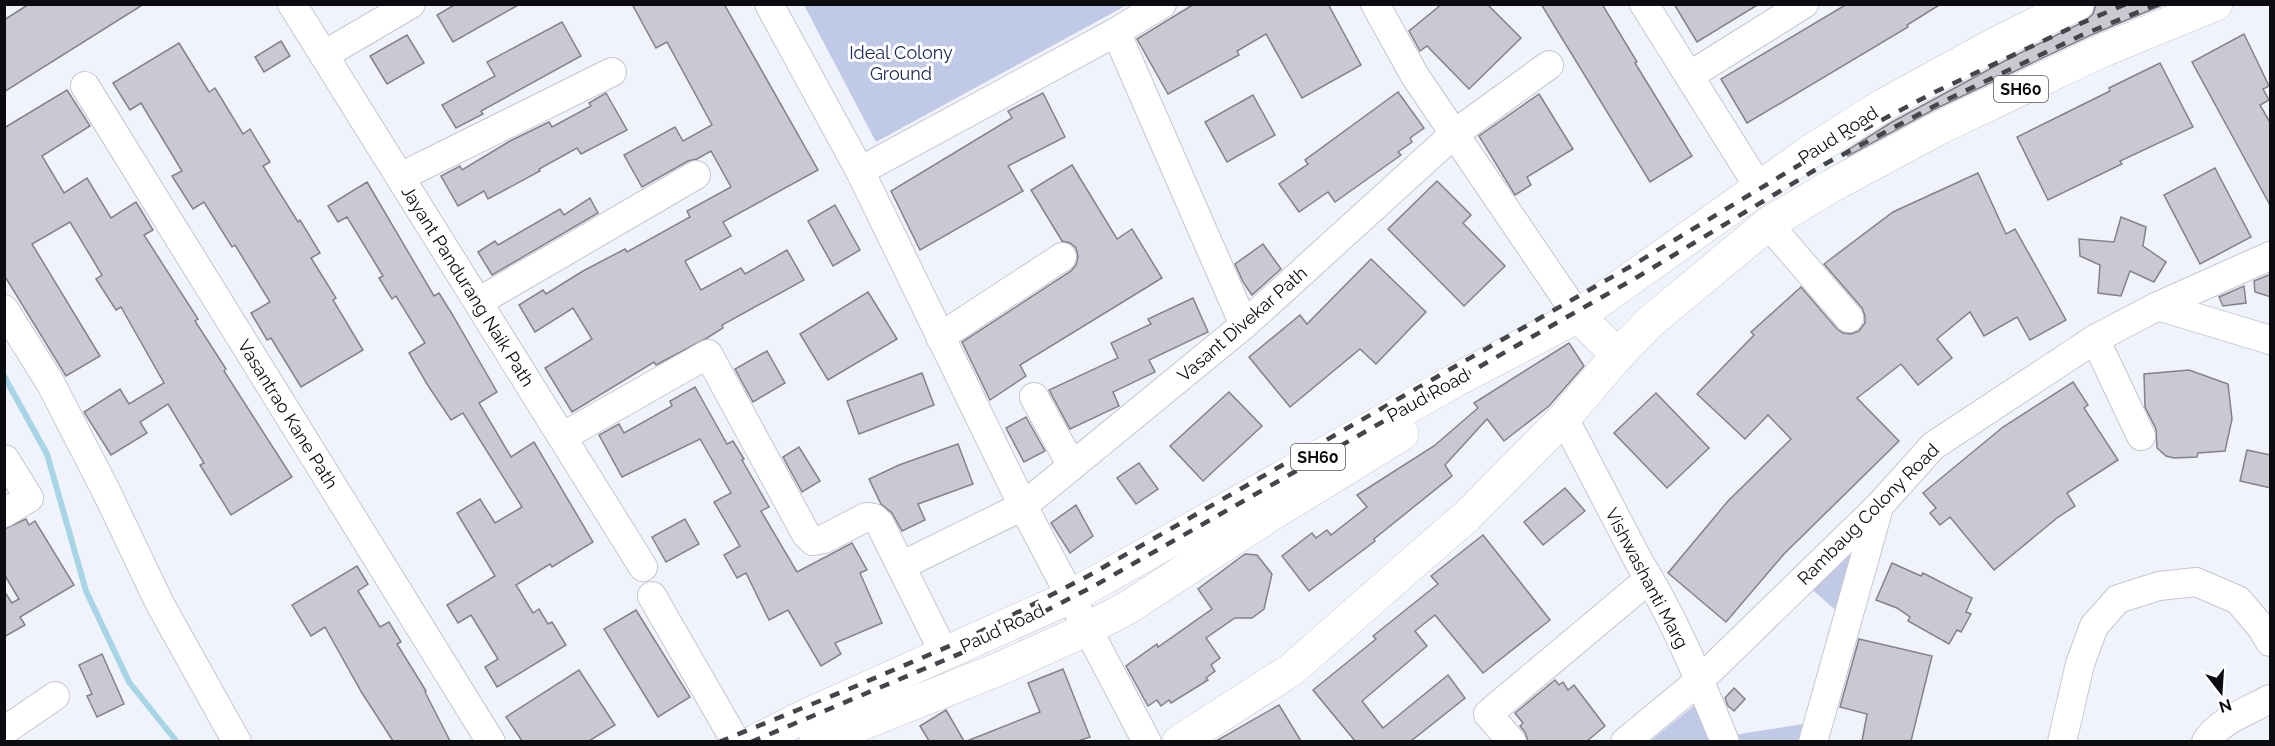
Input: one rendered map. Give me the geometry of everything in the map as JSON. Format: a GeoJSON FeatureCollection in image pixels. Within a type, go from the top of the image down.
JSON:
{"type":"FeatureCollection","features":[{"type":"Feature","properties":{"kind":"main road","name":"Paud Road"},"geometry":{"type":"LineString","coordinates":[[754,741],[1070,597],[1454,381],[1583,321],[1671,249],[1882,106],[2077,4]]}},
{"type":"Feature","properties":{"kind":"main road","name":"SH60"},"geometry":{"type":"LineString","coordinates":[[1185,740],[1291,670],[1467,516],[1564,418],[1618,355],[1650,322],[1768,224],[1833,185],[1960,118],[2099,52],[2216,4]]}},
{"type":"Feature","properties":{"kind":"main road"},"geometry":{"type":"LineString","coordinates":[[816,741],[999,669],[1088,629],[1127,608],[1270,515],[1461,399],[1583,321],[1618,355]]}},
{"type":"Feature","properties":{"kind":"street","name":"Jayant Pandurang Naik Path"},"geometry":{"type":"LineString","coordinates":[[292,4],[643,567]]}},
{"type":"Feature","properties":{"kind":"street"},"geometry":{"type":"LineString","coordinates":[[324,54],[411,4]]}},
{"type":"Feature","properties":{"kind":"street"},"geometry":{"type":"LineString","coordinates":[[769,4],[860,171],[1023,506],[1147,741]]}},
{"type":"Feature","properties":{"kind":"street"},"geometry":{"type":"LineString","coordinates":[[860,171],[1116,32],[1162,4]]}},
{"type":"Feature","properties":{"kind":"street"},"geometry":{"type":"LineString","coordinates":[[1375,4],[1415,75],[1583,321]]}},
{"type":"Feature","properties":{"kind":"street"},"geometry":{"type":"LineString","coordinates":[[1644,4],[1760,189]]}},
{"type":"Feature","properties":{"kind":"street"},"geometry":{"type":"LineString","coordinates":[[1689,76],[1804,4]]}},
{"type":"Feature","properties":{"kind":"street"},"geometry":{"type":"LineString","coordinates":[[1116,32],[1244,325]]}},
{"type":"Feature","properties":{"kind":"street","name":"Vasant Divekar Path"},"geometry":{"type":"LineString","coordinates":[[902,566],[1023,506],[1244,325],[1454,134],[1549,65]]}},
{"type":"Feature","properties":{"kind":"street"},"geometry":{"type":"LineString","coordinates":[[400,177],[612,72]]}},
{"type":"Feature","properties":{"kind":"street","name":"Vasantrao Kane Path"},"geometry":{"type":"LineString","coordinates":[[85,86],[491,741]]}},
{"type":"Feature","properties":{"kind":"street"},"geometry":{"type":"LineString","coordinates":[[478,302],[696,175]]}},
{"type":"Feature","properties":{"kind":"street"},"geometry":{"type":"LineString","coordinates":[[1768,224],[1849,318]]}},
{"type":"Feature","properties":{"kind":"street","name":"Rambaug Colony Road"},"geometry":{"type":"LineString","coordinates":[[1625,741],[1700,680],[1879,506],[1933,446],[2095,339],[2158,306],[2271,256]]}},
{"type":"Feature","properties":{"kind":"street"},"geometry":{"type":"LineString","coordinates":[[940,337],[1062,257]]}},
{"type":"Feature","properties":{"kind":"street"},"geometry":{"type":"LineString","coordinates":[[2158,306],[2271,340]]}},
{"type":"Feature","properties":{"kind":"street"},"geometry":{"type":"LineString","coordinates":[[4,309],[51,384],[160,604],[237,741]]}},
{"type":"Feature","properties":{"kind":"street"},"geometry":{"type":"LineString","coordinates":[[2095,339],[2141,436]]}},
{"type":"Feature","properties":{"kind":"street"},"geometry":{"type":"LineString","coordinates":[[562,437],[708,354],[806,534],[813,541],[824,539],[866,517],[873,518],[880,524],[945,655]]}},
{"type":"Feature","properties":{"kind":"street"},"geometry":{"type":"LineString","coordinates":[[1034,397],[1072,466]]}},
{"type":"Feature","properties":{"kind":"street","name":"Vishwashanti Marg"},"geometry":{"type":"LineString","coordinates":[[1564,418],[1700,680],[1725,741]]}},
{"type":"Feature","properties":{"kind":"street"},"geometry":{"type":"LineString","coordinates":[[4,513],[29,498],[5,459]]}},
{"type":"Feature","properties":{"kind":"street"},"geometry":{"type":"LineString","coordinates":[[1813,741],[1879,506]]}},
{"type":"Feature","properties":{"kind":"street"},"geometry":{"type":"LineString","coordinates":[[1512,741],[1488,714],[1649,579]]}},
{"type":"Feature","properties":{"kind":"street"},"geometry":{"type":"LineString","coordinates":[[2062,741],[2080,664],[2094,626],[2118,599],[2159,586],[2196,582],[2238,600],[2271,642]]}},
{"type":"Feature","properties":{"kind":"street"},"geometry":{"type":"LineString","coordinates":[[652,597],[736,741]]}},
{"type":"Feature","properties":{"kind":"street"},"geometry":{"type":"LineString","coordinates":[[4,731],[55,696]]}},
{"type":"Feature","properties":{"kind":"street"},"geometry":{"type":"LineString","coordinates":[[2206,741],[2211,733],[2230,720],[2271,699]]}},
{"type":"Feature","properties":{"kind":"green space","name":"Ideal Colony Ground"},"geometry":{"type":"Polygon","coordinates":[[[804,5],[1127,5],[876,142],[804,5]]]}},
{"type":"Feature","properties":{"kind":"green space"},"geometry":{"type":"Polygon","coordinates":[[[1863,533],[1841,615],[1808,586],[1863,533]]]}},
{"type":"Feature","properties":{"kind":"green space"},"geometry":{"type":"Polygon","coordinates":[[[1695,705],[1711,742],[1649,742],[1695,705]]]}},
{"type":"Feature","properties":{"kind":"green space"},"geometry":{"type":"Polygon","coordinates":[[[1810,723],[1805,741],[1735,741],[1733,735],[1810,723]]]}},
{"type":"Feature","properties":{"kind":"building"},"geometry":{"type":"Polygon","coordinates":[[[29,4],[144,4],[4,92],[4,20],[29,4]]]}},
{"type":"Feature","properties":{"kind":"building"},"geometry":{"type":"Polygon","coordinates":[[[456,4],[520,4],[453,42],[437,15],[456,4]]]}},
{"type":"Feature","properties":{"kind":"building"},"geometry":{"type":"Polygon","coordinates":[[[632,4],[724,4],[818,170],[723,222],[731,236],[685,261],[701,290],[741,268],[745,274],[787,250],[804,280],[722,325],[723,328],[707,338],[656,365],[654,362],[572,412],[545,368],[592,339],[573,308],[535,332],[519,305],[543,290],[546,294],[583,271],[625,249],[627,252],[690,217],[687,211],[731,187],[711,151],[642,187],[624,155],[675,127],[683,141],[712,125],[667,42],[656,48],[632,4]]]}},
{"type":"Feature","properties":{"kind":"building"},"geometry":{"type":"Polygon","coordinates":[[[1194,4],[1328,4],[1361,65],[1302,98],[1266,34],[1237,51],[1239,55],[1168,94],[1137,39],[1194,4]]]}},
{"type":"Feature","properties":{"kind":"building"},"geometry":{"type":"Polygon","coordinates":[[[1442,4],[1487,4],[1521,38],[1469,89],[1427,46],[1420,51],[1409,31],[1442,4]]]}},
{"type":"Feature","properties":{"kind":"building"},"geometry":{"type":"Polygon","coordinates":[[[1541,4],[1602,4],[1692,156],[1650,182],[1541,4]]]}},
{"type":"Feature","properties":{"kind":"building"},"geometry":{"type":"Polygon","coordinates":[[[1674,4],[1759,4],[1697,42],[1674,4]]]}},
{"type":"Feature","properties":{"kind":"building"},"geometry":{"type":"Polygon","coordinates":[[[1847,4],[1941,4],[1907,25],[1908,27],[1747,123],[1721,79],[1847,4]]]}},
{"type":"Feature","properties":{"kind":"building"},"geometry":{"type":"Polygon","coordinates":[[[2096,4],[2165,4],[2091,35],[1933,110],[1848,156],[1846,151],[1892,122],[2010,58],[2085,21],[2093,14],[2096,4]]]}},
{"type":"Feature","properties":{"kind":"building"},"geometry":{"type":"Polygon","coordinates":[[[562,22],[581,56],[481,111],[483,114],[456,128],[442,105],[495,76],[487,62],[562,22]]]}},
{"type":"Feature","properties":{"kind":"building"},"geometry":{"type":"Polygon","coordinates":[[[2244,34],[2269,86],[2263,89],[2269,100],[2260,105],[2271,124],[2271,207],[2192,62],[2244,34]]]}},
{"type":"Feature","properties":{"kind":"building"},"geometry":{"type":"Polygon","coordinates":[[[407,35],[424,63],[387,84],[370,56],[407,35]]]}},
{"type":"Feature","properties":{"kind":"building"},"geometry":{"type":"Polygon","coordinates":[[[281,41],[290,56],[264,72],[255,57],[281,41]]]}},
{"type":"Feature","properties":{"kind":"building"},"geometry":{"type":"Polygon","coordinates":[[[179,43],[209,92],[215,88],[243,134],[250,129],[270,162],[263,166],[320,253],[311,258],[336,298],[333,300],[363,350],[301,387],[271,338],[267,340],[251,313],[270,302],[235,245],[232,247],[204,202],[193,209],[172,176],[182,171],[141,103],[130,110],[113,83],[179,43]]]}},
{"type":"Feature","properties":{"kind":"building"},"geometry":{"type":"Polygon","coordinates":[[[2160,63],[2193,127],[2120,161],[2122,164],[2048,200],[2017,137],[2110,91],[2109,88],[2160,63]]]}},
{"type":"Feature","properties":{"kind":"building"},"geometry":{"type":"Polygon","coordinates":[[[67,90],[90,126],[42,156],[64,193],[87,178],[111,218],[136,202],[153,230],[144,235],[198,319],[195,321],[226,369],[224,371],[292,477],[231,515],[200,465],[204,463],[168,404],[140,422],[147,433],[111,455],[84,412],[120,389],[129,404],[164,383],[121,307],[116,310],[96,279],[102,275],[70,222],[32,244],[100,356],[66,376],[4,275],[4,128],[67,90]]]}},
{"type":"Feature","properties":{"kind":"building"},"geometry":{"type":"Polygon","coordinates":[[[1398,92],[1424,128],[1410,138],[1412,142],[1398,152],[1401,155],[1335,202],[1328,192],[1299,212],[1279,184],[1308,164],[1305,160],[1398,92]]]}},
{"type":"Feature","properties":{"kind":"building"},"geometry":{"type":"Polygon","coordinates":[[[606,93],[627,130],[581,154],[577,148],[488,199],[484,191],[458,206],[441,176],[460,166],[462,170],[510,141],[549,122],[552,127],[591,106],[589,103],[606,93]]]}},
{"type":"Feature","properties":{"kind":"building"},"geometry":{"type":"Polygon","coordinates":[[[1043,93],[1065,137],[1008,166],[1023,191],[920,250],[891,191],[1012,118],[1008,111],[1043,93]]]}},
{"type":"Feature","properties":{"kind":"building"},"geometry":{"type":"Polygon","coordinates":[[[1539,94],[1573,149],[1527,177],[1531,185],[1515,195],[1479,136],[1539,94]]]}},
{"type":"Feature","properties":{"kind":"building"},"geometry":{"type":"Polygon","coordinates":[[[1253,95],[1275,135],[1227,162],[1205,122],[1253,95]]]}},
{"type":"Feature","properties":{"kind":"building"},"geometry":{"type":"Polygon","coordinates":[[[1072,165],[1117,239],[1132,229],[1162,278],[1020,365],[1026,376],[990,400],[962,342],[1071,271],[1076,265],[1078,257],[1076,248],[1062,241],[1031,190],[1072,165]]]}},
{"type":"Feature","properties":{"kind":"building"},"geometry":{"type":"Polygon","coordinates":[[[2215,168],[2251,237],[2200,264],[2164,195],[2215,168]]]}},
{"type":"Feature","properties":{"kind":"building"},"geometry":{"type":"Polygon","coordinates":[[[1978,173],[2006,234],[2015,229],[2066,320],[2030,340],[2017,317],[1984,336],[1970,312],[1937,339],[1952,358],[1918,385],[1901,364],[1857,398],[1899,441],[1784,554],[1726,622],[1668,573],[1728,501],[1791,439],[1768,415],[1745,439],[1697,394],[1754,335],[1751,332],[1801,287],[1837,329],[1851,334],[1859,331],[1865,323],[1862,308],[1824,264],[1893,212],[1978,173]]]}},
{"type":"Feature","properties":{"kind":"building"},"geometry":{"type":"Polygon","coordinates":[[[1437,181],[1471,215],[1463,223],[1505,266],[1464,306],[1388,229],[1437,181]]]}},
{"type":"Feature","properties":{"kind":"building"},"geometry":{"type":"Polygon","coordinates":[[[367,182],[434,296],[439,293],[497,392],[479,403],[511,457],[534,442],[593,542],[552,567],[550,564],[516,585],[533,613],[539,609],[548,624],[552,622],[566,645],[497,687],[485,667],[498,659],[471,615],[458,623],[447,605],[495,576],[457,513],[480,499],[495,523],[522,507],[463,413],[451,420],[427,384],[409,353],[425,343],[396,296],[392,299],[379,278],[383,276],[347,217],[338,222],[328,206],[367,182]]]}},
{"type":"Feature","properties":{"kind":"building"},"geometry":{"type":"Polygon","coordinates":[[[590,198],[598,213],[492,275],[478,252],[495,241],[498,245],[560,209],[564,215],[590,198]]]}},
{"type":"Feature","properties":{"kind":"building"},"geometry":{"type":"Polygon","coordinates":[[[835,205],[860,250],[833,266],[808,221],[835,205]]]}},
{"type":"Feature","properties":{"kind":"building"},"geometry":{"type":"Polygon","coordinates":[[[2121,217],[2146,227],[2143,246],[2166,262],[2154,282],[2130,271],[2121,296],[2098,293],[2100,265],[2080,256],[2079,239],[2114,242],[2121,217]]]}},
{"type":"Feature","properties":{"kind":"building"},"geometry":{"type":"Polygon","coordinates":[[[1263,244],[1281,269],[1252,295],[1235,264],[1263,244]]]}},
{"type":"Feature","properties":{"kind":"building"},"geometry":{"type":"Polygon","coordinates":[[[1371,259],[1426,312],[1376,364],[1360,349],[1290,407],[1249,357],[1300,315],[1307,324],[1371,259]]]}},
{"type":"Feature","properties":{"kind":"building"},"geometry":{"type":"Polygon","coordinates":[[[2271,274],[2271,297],[2255,292],[2254,281],[2271,274]]]}},
{"type":"Feature","properties":{"kind":"building"},"geometry":{"type":"Polygon","coordinates":[[[2244,286],[2246,303],[2223,306],[2219,297],[2244,286]]]}},
{"type":"Feature","properties":{"kind":"building"},"geometry":{"type":"Polygon","coordinates":[[[868,292],[897,339],[828,380],[800,334],[868,292]]]}},
{"type":"Feature","properties":{"kind":"building"},"geometry":{"type":"Polygon","coordinates":[[[1193,298],[1208,332],[1149,360],[1155,372],[1113,392],[1119,406],[1070,429],[1049,390],[1118,358],[1111,343],[1151,324],[1148,319],[1193,298]]]}},
{"type":"Feature","properties":{"kind":"building"},"geometry":{"type":"Polygon","coordinates":[[[1569,343],[1584,366],[1549,406],[1504,441],[1487,419],[1445,465],[1452,476],[1374,539],[1375,541],[1309,591],[1282,556],[1312,533],[1316,538],[1327,530],[1331,535],[1367,507],[1357,495],[1434,446],[1478,408],[1474,403],[1569,343]]]}},
{"type":"Feature","properties":{"kind":"building"},"geometry":{"type":"Polygon","coordinates":[[[767,351],[785,383],[753,402],[735,369],[767,351]]]}},
{"type":"Feature","properties":{"kind":"building"},"geometry":{"type":"Polygon","coordinates":[[[2189,370],[2228,384],[2232,419],[2225,451],[2198,453],[2197,457],[2174,458],[2166,456],[2157,448],[2156,429],[2145,407],[2144,374],[2189,370]]]}},
{"type":"Feature","properties":{"kind":"building"},"geometry":{"type":"Polygon","coordinates":[[[922,373],[934,405],[859,434],[847,401],[922,373]]]}},
{"type":"Feature","properties":{"kind":"building"},"geometry":{"type":"Polygon","coordinates":[[[2073,382],[2088,405],[2084,408],[2118,460],[2067,493],[2075,506],[1994,570],[1950,517],[1940,525],[1930,513],[1936,508],[1923,493],[2003,427],[2073,382]]]}},
{"type":"Feature","properties":{"kind":"building"},"geometry":{"type":"Polygon","coordinates":[[[695,387],[727,444],[733,441],[744,459],[742,460],[769,507],[761,511],[797,572],[852,543],[867,570],[860,573],[882,623],[835,643],[841,654],[821,666],[788,610],[769,620],[746,573],[737,578],[724,555],[740,546],[714,502],[731,493],[700,439],[622,477],[599,435],[619,424],[624,433],[672,406],[670,401],[695,387]]]}},
{"type":"Feature","properties":{"kind":"building"},"geometry":{"type":"Polygon","coordinates":[[[1229,392],[1262,426],[1203,481],[1170,446],[1229,392]]]}},
{"type":"Feature","properties":{"kind":"building"},"geometry":{"type":"Polygon","coordinates":[[[1656,393],[1709,448],[1667,488],[1614,433],[1656,393]]]}},
{"type":"Feature","properties":{"kind":"building"},"geometry":{"type":"Polygon","coordinates":[[[1026,417],[1045,451],[1024,462],[1006,428],[1026,417]]]}},
{"type":"Feature","properties":{"kind":"building"},"geometry":{"type":"Polygon","coordinates":[[[958,444],[973,484],[918,504],[925,520],[902,531],[892,513],[881,504],[869,479],[899,465],[958,444]]]}},
{"type":"Feature","properties":{"kind":"building"},"geometry":{"type":"Polygon","coordinates":[[[799,447],[820,481],[802,492],[783,457],[799,447]]]}},
{"type":"Feature","properties":{"kind":"building"},"geometry":{"type":"Polygon","coordinates":[[[2247,450],[2271,455],[2271,488],[2240,481],[2247,450]]]}},
{"type":"Feature","properties":{"kind":"building"},"geometry":{"type":"Polygon","coordinates":[[[1139,463],[1158,489],[1136,504],[1117,478],[1139,463]]]}},
{"type":"Feature","properties":{"kind":"building"},"geometry":{"type":"Polygon","coordinates":[[[1565,488],[1585,511],[1543,545],[1524,522],[1565,488]]]}},
{"type":"Feature","properties":{"kind":"building"},"geometry":{"type":"Polygon","coordinates":[[[1076,505],[1093,536],[1070,553],[1051,523],[1076,505]]]}},
{"type":"Feature","properties":{"kind":"building"},"geometry":{"type":"Polygon","coordinates":[[[26,519],[29,525],[35,521],[74,585],[20,617],[25,625],[4,637],[4,591],[12,603],[19,599],[4,574],[4,529],[26,519]]]}},
{"type":"Feature","properties":{"kind":"building"},"geometry":{"type":"Polygon","coordinates":[[[685,519],[699,544],[666,562],[652,537],[685,519]]]}},
{"type":"Feature","properties":{"kind":"building"},"geometry":{"type":"Polygon","coordinates":[[[1483,535],[1550,620],[1483,673],[1435,615],[1415,631],[1427,646],[1362,701],[1383,728],[1448,675],[1465,698],[1411,741],[1355,741],[1313,690],[1376,639],[1373,636],[1438,584],[1431,576],[1483,535]]]}},
{"type":"Feature","properties":{"kind":"building"},"geometry":{"type":"Polygon","coordinates":[[[1245,554],[1257,555],[1272,574],[1264,609],[1252,618],[1235,618],[1206,638],[1220,658],[1211,665],[1215,671],[1206,678],[1208,680],[1171,703],[1169,700],[1161,706],[1157,700],[1148,706],[1126,666],[1157,644],[1158,647],[1212,609],[1198,589],[1245,554]]]}},
{"type":"Feature","properties":{"kind":"building"},"geometry":{"type":"Polygon","coordinates":[[[1892,563],[1921,576],[1923,573],[1972,598],[1966,612],[1971,614],[1961,632],[1957,630],[1949,644],[1908,621],[1910,617],[1897,608],[1876,600],[1892,563]]]}},
{"type":"Feature","properties":{"kind":"building"},"geometry":{"type":"Polygon","coordinates":[[[357,566],[368,584],[358,591],[380,627],[389,622],[401,642],[397,644],[426,691],[450,741],[393,741],[362,693],[325,627],[311,636],[292,605],[357,566]]]}},
{"type":"Feature","properties":{"kind":"building"},"geometry":{"type":"Polygon","coordinates":[[[636,610],[690,697],[658,717],[604,629],[636,610]]]}},
{"type":"Feature","properties":{"kind":"building"},"geometry":{"type":"Polygon","coordinates":[[[1859,639],[1932,656],[1911,741],[1862,741],[1867,714],[1840,707],[1859,639]]]}},
{"type":"Feature","properties":{"kind":"building"},"geometry":{"type":"Polygon","coordinates":[[[102,654],[124,704],[97,717],[87,696],[92,694],[79,665],[102,654]]]}},
{"type":"Feature","properties":{"kind":"building"},"geometry":{"type":"Polygon","coordinates":[[[1063,669],[1090,737],[1078,741],[967,741],[1040,712],[1028,683],[1063,669]]]}},
{"type":"Feature","properties":{"kind":"building"},"geometry":{"type":"Polygon","coordinates":[[[579,670],[615,725],[589,741],[522,741],[506,717],[579,670]]]}},
{"type":"Feature","properties":{"kind":"building"},"geometry":{"type":"Polygon","coordinates":[[[1555,680],[1559,685],[1563,682],[1568,690],[1574,685],[1605,726],[1587,741],[1528,741],[1520,726],[1523,723],[1515,713],[1555,680]]]}},
{"type":"Feature","properties":{"kind":"building"},"geometry":{"type":"Polygon","coordinates":[[[1734,688],[1745,699],[1734,711],[1728,706],[1725,698],[1734,688]]]}},
{"type":"Feature","properties":{"kind":"building"},"geometry":{"type":"Polygon","coordinates":[[[1279,705],[1301,741],[1216,741],[1279,705]]]}},
{"type":"Feature","properties":{"kind":"building"},"geometry":{"type":"Polygon","coordinates":[[[946,710],[964,741],[929,741],[920,726],[946,710]]]}},
{"type":"Feature","properties":{"kind":"waterway"},"geometry":{"type":"LineString","coordinates":[[4,376],[47,454],[86,591],[129,682],[177,742]]}},
{"type":"Feature","properties":{"kind":"railway"},"geometry":{"type":"LineString","coordinates":[[719,742],[966,639],[1088,576],[1633,265],[1819,153],[1935,92],[2126,4]]}},
{"type":"Feature","properties":{"kind":"railway"},"geometry":{"type":"LineString","coordinates":[[751,742],[971,649],[1094,586],[1639,276],[1825,164],[1940,103],[2082,35],[2158,4]]}}]}
